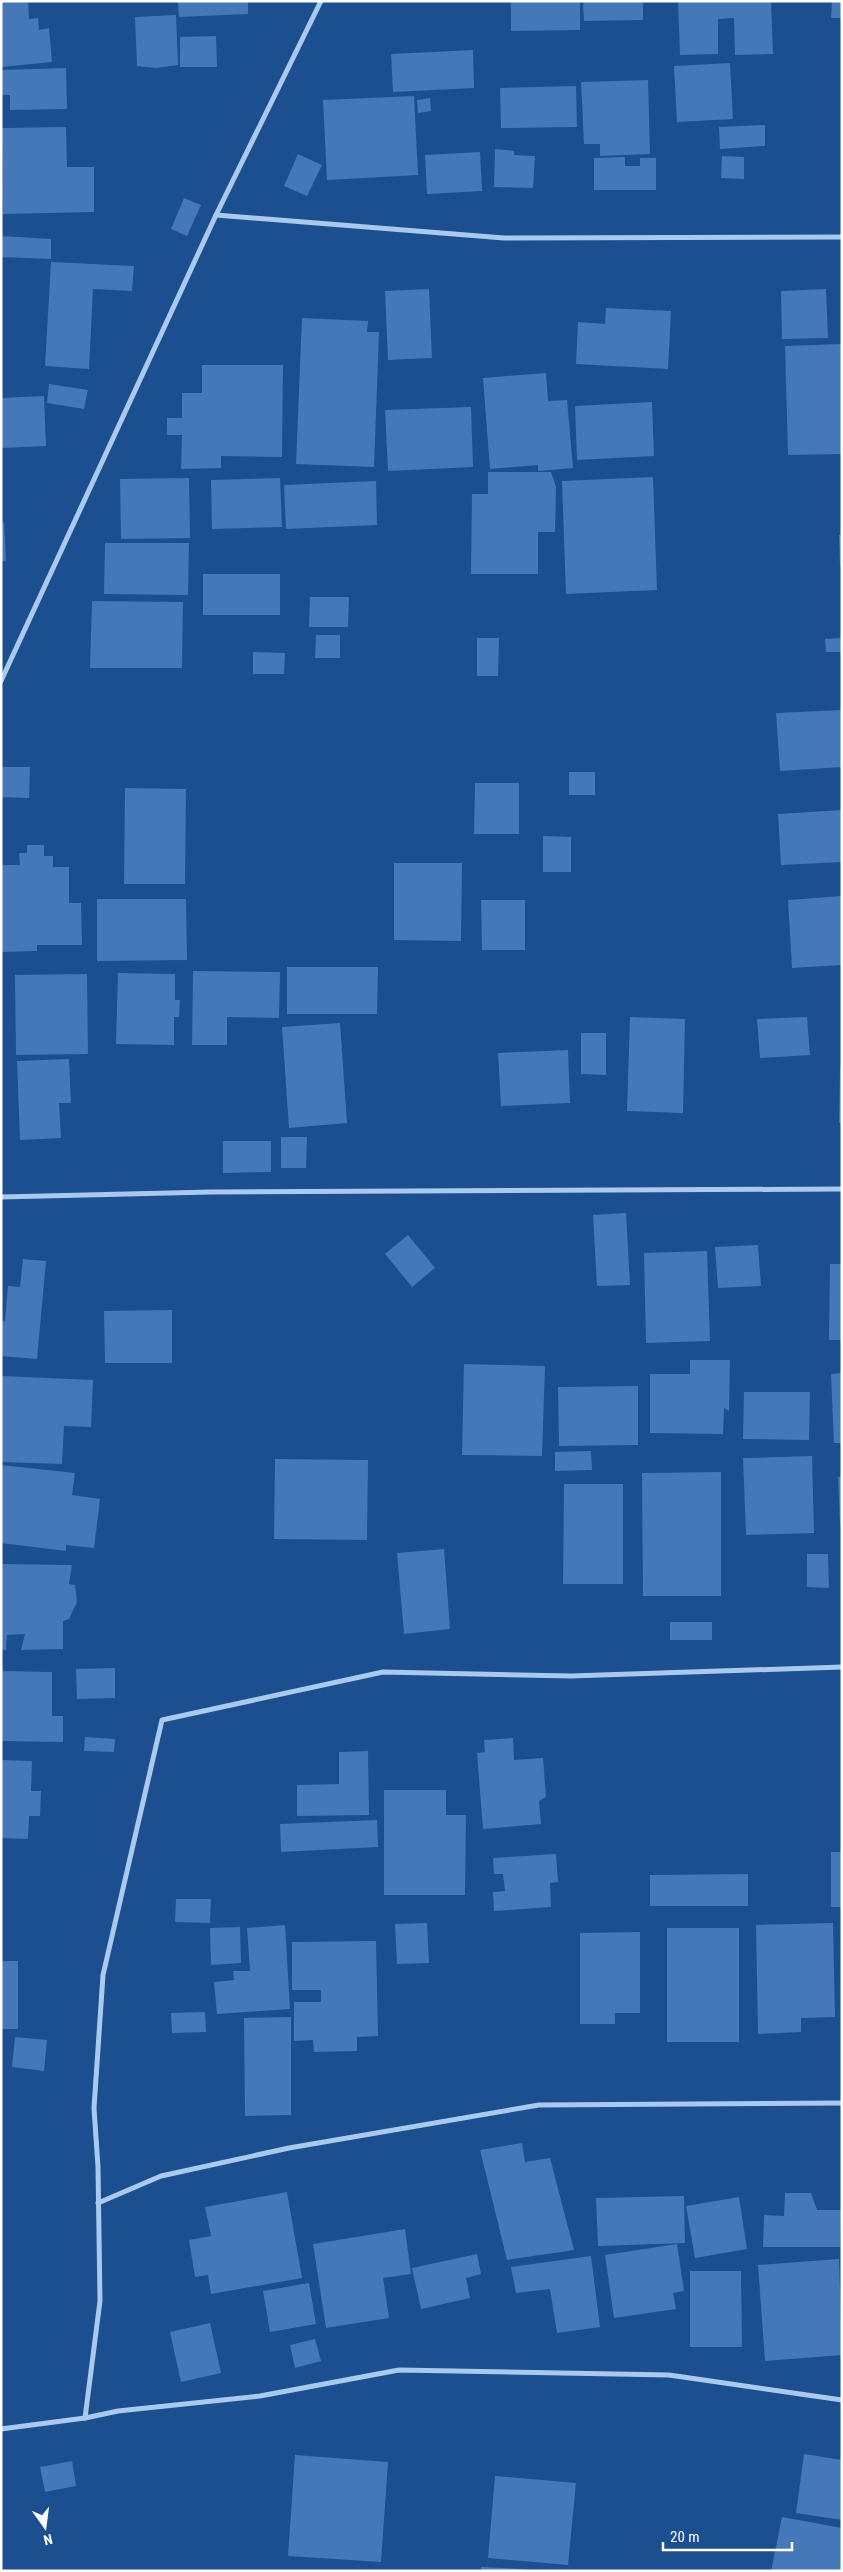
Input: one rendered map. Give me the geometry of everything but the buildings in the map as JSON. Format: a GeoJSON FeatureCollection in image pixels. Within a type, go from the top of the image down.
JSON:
{"type":"FeatureCollection","features":[{"type":"Feature","properties":{"kind":"street"},"geometry":{"type":"LineString","coordinates":[[1,681],[216,214],[321,1]]}},
{"type":"Feature","properties":{"kind":"street"},"geometry":{"type":"LineString","coordinates":[[216,214],[504,238],[842,237]]}},
{"type":"Feature","properties":{"kind":"street"},"geometry":{"type":"LineString","coordinates":[[1,1197],[221,1192],[842,1189]]}},
{"type":"Feature","properties":{"kind":"street"},"geometry":{"type":"LineString","coordinates":[[85,2418],[100,2302],[94,2108],[103,1975],[162,1720],[383,1672],[571,1676],[842,1667]]}},
{"type":"Feature","properties":{"kind":"street"},"geometry":{"type":"LineString","coordinates":[[98,2203],[161,2176],[289,2148],[539,2105],[842,2104]]}},
{"type":"Feature","properties":{"kind":"street"},"geometry":{"type":"LineString","coordinates":[[1,2429],[85,2418],[118,2411],[260,2396],[399,2370],[669,2375],[842,2400]]}}]}
